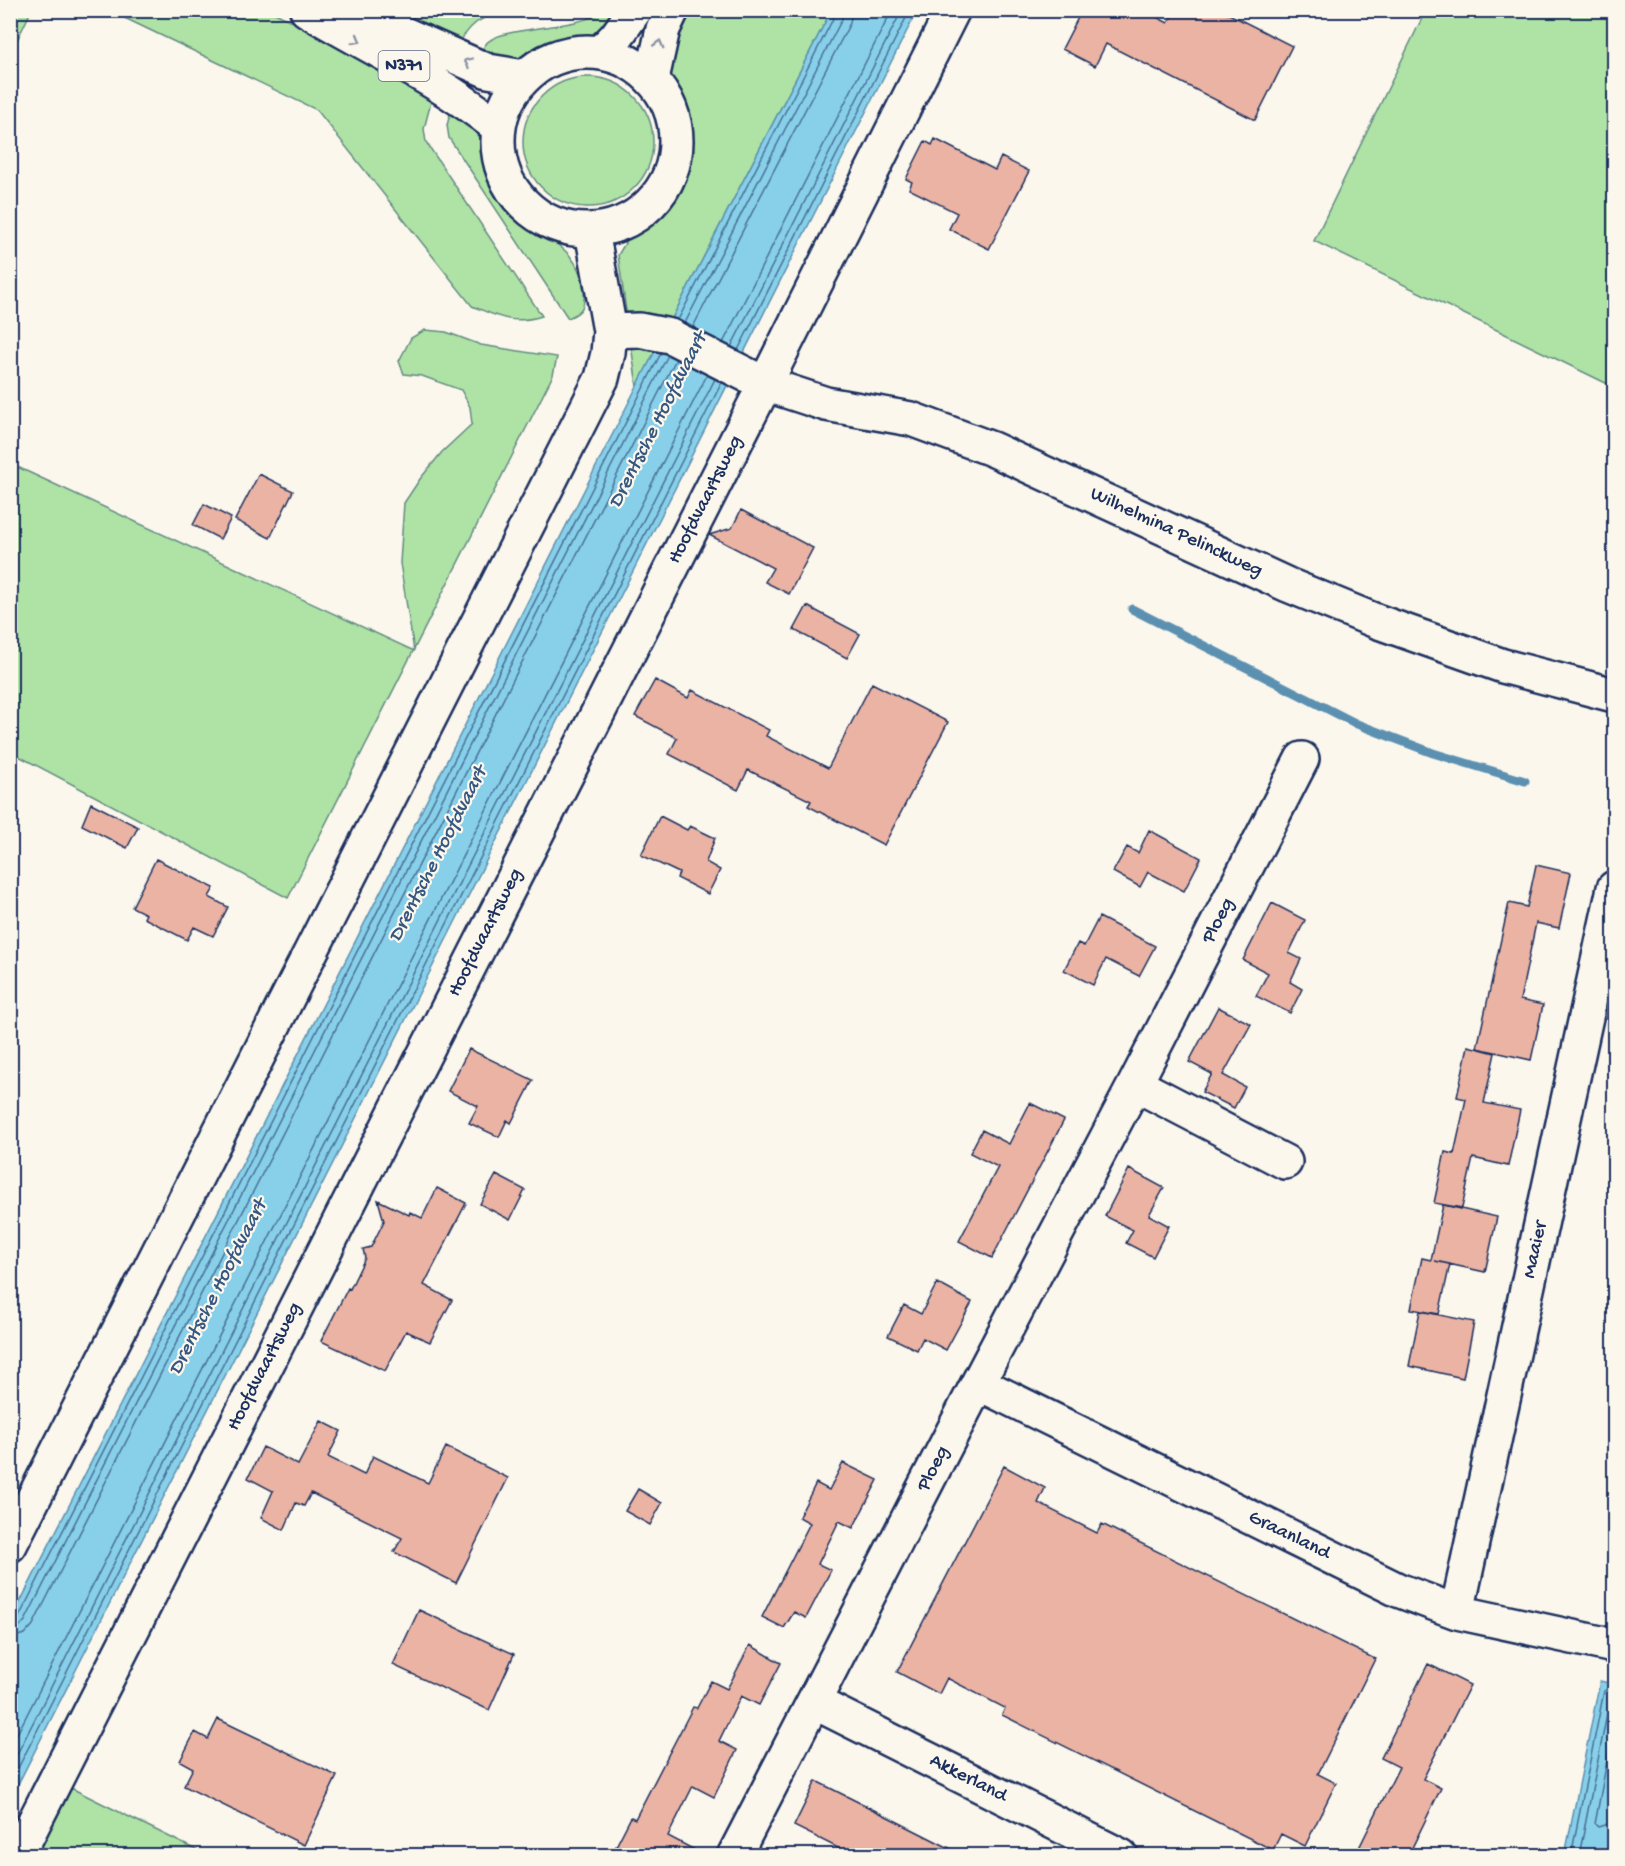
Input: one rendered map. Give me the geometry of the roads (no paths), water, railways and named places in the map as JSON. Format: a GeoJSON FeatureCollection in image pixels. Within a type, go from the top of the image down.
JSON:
{"type":"FeatureCollection","features":[{"type":"Feature","properties":{"kind":"street","name":"N371"},"geometry":{"type":"LineString","coordinates":[[307,10],[449,91],[498,127]]}},
{"type":"Feature","properties":{"kind":"street","name":"N371"},"geometry":{"type":"LineString","coordinates":[[350,10],[488,70],[524,77]]}},
{"type":"Feature","properties":{"kind":"street"},"geometry":{"type":"LineString","coordinates":[[602,52],[616,38],[634,10]]}},
{"type":"Feature","properties":{"kind":"street"},"geometry":{"type":"LineString","coordinates":[[652,79],[663,29],[672,10]]}},
{"type":"Feature","properties":{"kind":"street","name":"Hoofdvaartsweg"},"geometry":{"type":"LineString","coordinates":[[17,1856],[752,377],[953,10]]}},
{"type":"Feature","properties":{"kind":"street"},"geometry":{"type":"LineString","coordinates":[[573,52],[602,52],[629,61],[652,79],[668,103],[676,131],[675,160],[664,187],[646,209],[621,225],[592,231],[557,226],[541,219],[520,202],[505,180],[498,154],[498,127],[507,100],[524,77],[547,61],[573,52]]}},
{"type":"Feature","properties":{"kind":"street"},"geometry":{"type":"LineString","coordinates":[[10,1545],[602,378],[609,353],[610,331],[592,231]]}},
{"type":"Feature","properties":{"kind":"street","name":"Wilhelmina Pelinckweg"},"geometry":{"type":"LineString","coordinates":[[610,331],[639,330],[670,336],[752,377],[826,404],[911,419],[992,449],[1288,585],[1376,621],[1503,666],[1614,695]]}},
{"type":"Feature","properties":{"kind":"street","name":"Ploeg"},"geometry":{"type":"LineString","coordinates":[[734,1856],[1302,759]]}},
{"type":"Feature","properties":{"kind":"street","name":"Maaier"},"geometry":{"type":"LineString","coordinates":[[1457,1612],[1614,888]]}},
{"type":"Feature","properties":{"kind":"street"},"geometry":{"type":"LineString","coordinates":[[1135,1084],[1286,1162]]}},
{"type":"Feature","properties":{"kind":"street","name":"Graanland"},"geometry":{"type":"LineString","coordinates":[[978,1383],[1398,1590],[1457,1612],[1614,1646]]}},
{"type":"Feature","properties":{"kind":"street","name":"Akkerland"},"geometry":{"type":"LineString","coordinates":[[814,1702],[1117,1855]]}},
{"type":"Feature","properties":{"kind":"water","name":"Drentsche Hoofdvaart"},"geometry":{"type":"Polygon","coordinates":[[[831,11],[917,11],[11,1798],[11,1620],[637,386],[831,11]]]}},
{"type":"Feature","properties":{"kind":"water"},"geometry":{"type":"Polygon","coordinates":[[[1600,1681],[1614,1684],[1614,1832],[1609,1855],[1565,1855],[1600,1681]]]}},
{"type":"Feature","properties":{"kind":"waterway"},"geometry":{"type":"LineString","coordinates":[[1132,609],[1357,724],[1433,753],[1525,781]]}}]}
